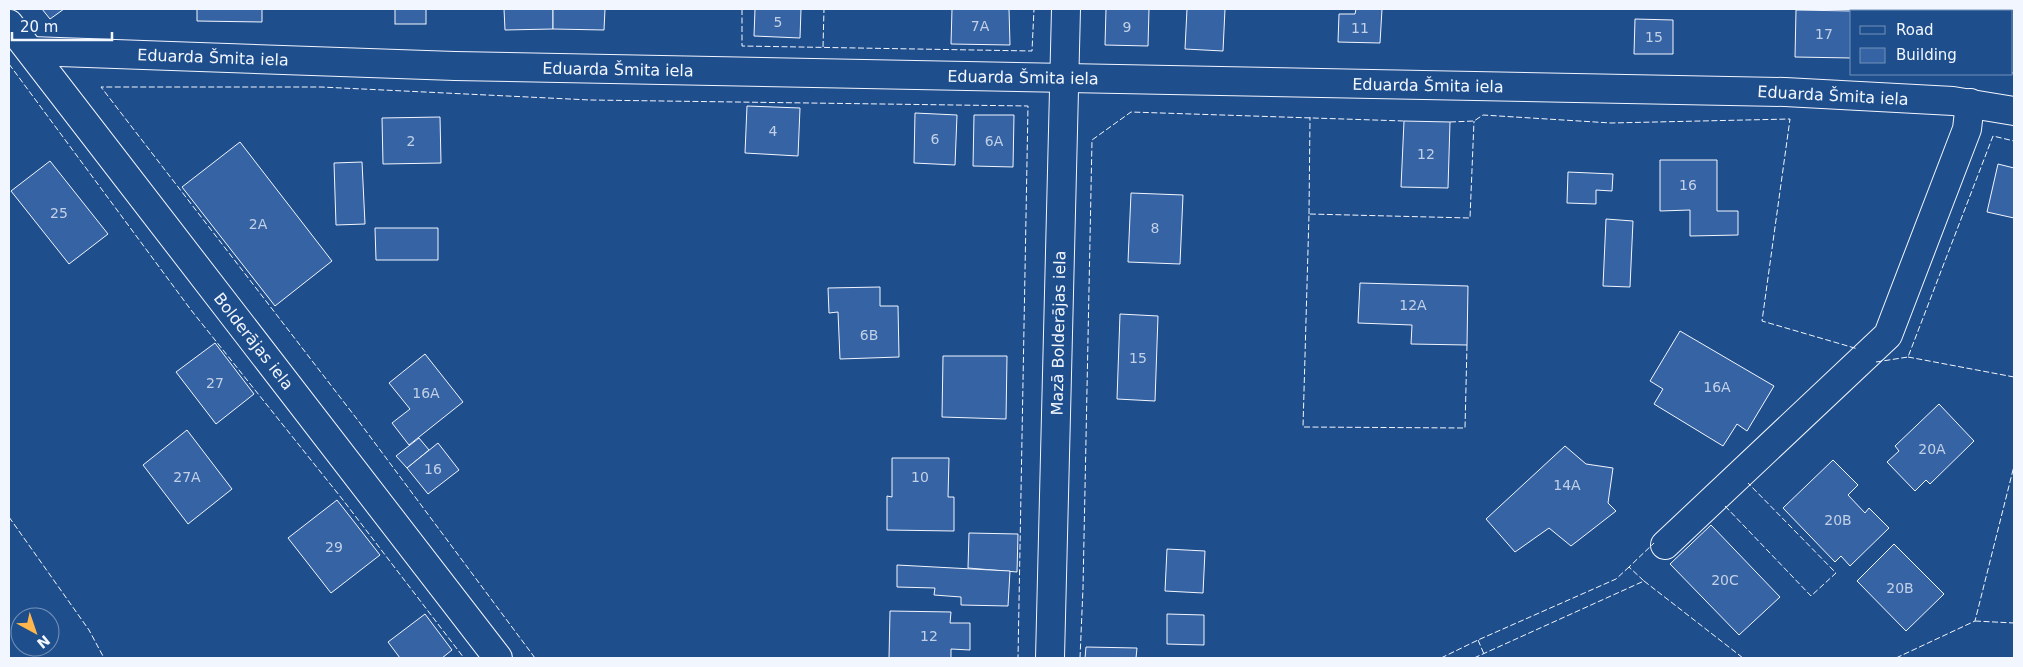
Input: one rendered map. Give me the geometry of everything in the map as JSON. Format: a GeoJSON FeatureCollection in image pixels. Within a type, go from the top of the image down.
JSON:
{"type":"FeatureCollection","features":[{"type":"Feature","properties":{"kind":"street","name":"Mazā Bolderājas iela"},"geometry":{"type":"LineString","coordinates":[[1050,658],[1066,9]]}},
{"type":"Feature","properties":{"kind":"street","name":"Bolderājas iela"},"geometry":{"type":"LineString","coordinates":[[9,24],[498,658]]}},
{"type":"Feature","properties":{"kind":"street","name":"Eduarda Šmita iela"},"geometry":{"type":"LineString","coordinates":[[31,51],[445,65],[1785,92],[1953,100],[2014,111]]}},
{"type":"Feature","properties":{"kind":"street"},"geometry":{"type":"LineString","coordinates":[[1665,545],[1888,335],[1966,129],[1970,103]]}},
{"type":"Feature","properties":{"kind":"building"},"geometry":{"type":"Polygon","coordinates":[[[42,9],[64,9],[50,19],[42,9]]]}},
{"type":"Feature","properties":{"kind":"building"},"geometry":{"type":"Polygon","coordinates":[[[197,9],[262,9],[262,22],[197,21],[197,9]]]}},
{"type":"Feature","properties":{"kind":"building"},"geometry":{"type":"Polygon","coordinates":[[[395,9],[426,9],[426,24],[395,24],[395,9]]]}},
{"type":"Feature","properties":{"kind":"building"},"geometry":{"type":"Polygon","coordinates":[[[504,9],[553,9],[553,29],[505,30],[504,9]]]}},
{"type":"Feature","properties":{"kind":"building"},"geometry":{"type":"Polygon","coordinates":[[[553,9],[605,9],[604,30],[553,29],[553,9]]]}},
{"type":"Feature","properties":{"kind":"building"},"geometry":{"type":"Polygon","coordinates":[[[755,9],[801,9],[800,38],[754,36],[755,9]]]}},
{"type":"Feature","properties":{"kind":"building"},"geometry":{"type":"Polygon","coordinates":[[[952,9],[1009,9],[1010,45],[951,44],[952,9]]]}},
{"type":"Feature","properties":{"kind":"building"},"geometry":{"type":"Polygon","coordinates":[[[1106,9],[1149,9],[1148,46],[1105,45],[1106,9]]]}},
{"type":"Feature","properties":{"kind":"building"},"geometry":{"type":"Polygon","coordinates":[[[1187,9],[1225,9],[1223,51],[1185,49],[1187,9]]]}},
{"type":"Feature","properties":{"kind":"building"},"geometry":{"type":"Polygon","coordinates":[[[1356,9],[1382,9],[1380,43],[1338,42],[1339,14],[1355,14],[1356,9]]]}},
{"type":"Feature","properties":{"kind":"building"},"geometry":{"type":"Polygon","coordinates":[[[1796,10],[1850,11],[1850,58],[1795,57],[1796,10]]]}},
{"type":"Feature","properties":{"kind":"building"},"geometry":{"type":"Polygon","coordinates":[[[1635,19],[1673,20],[1673,54],[1634,54],[1635,19]]]}},
{"type":"Feature","properties":{"kind":"building"},"geometry":{"type":"Polygon","coordinates":[[[747,106],[800,108],[798,156],[745,153],[747,106]]]}},
{"type":"Feature","properties":{"kind":"building"},"geometry":{"type":"Polygon","coordinates":[[[915,113],[957,115],[955,165],[914,163],[915,113]]]}},
{"type":"Feature","properties":{"kind":"building"},"geometry":{"type":"Polygon","coordinates":[[[974,115],[1014,115],[1013,167],[973,166],[974,115]]]}},
{"type":"Feature","properties":{"kind":"building"},"geometry":{"type":"Polygon","coordinates":[[[440,117],[441,163],[383,164],[382,118],[440,117]]]}},
{"type":"Feature","properties":{"kind":"building"},"geometry":{"type":"Polygon","coordinates":[[[1404,121],[1450,122],[1448,188],[1401,187],[1404,121]]]}},
{"type":"Feature","properties":{"kind":"building"},"geometry":{"type":"Polygon","coordinates":[[[240,142],[332,261],[275,306],[182,187],[240,142]]]}},
{"type":"Feature","properties":{"kind":"building"},"geometry":{"type":"Polygon","coordinates":[[[1660,160],[1717,160],[1717,211],[1738,211],[1738,235],[1690,236],[1690,210],[1660,211],[1660,160]]]}},
{"type":"Feature","properties":{"kind":"building"},"geometry":{"type":"Polygon","coordinates":[[[50,161],[108,234],[69,264],[11,191],[50,161]]]}},
{"type":"Feature","properties":{"kind":"building"},"geometry":{"type":"Polygon","coordinates":[[[362,162],[365,224],[336,225],[334,163],[362,162]]]}},
{"type":"Feature","properties":{"kind":"building"},"geometry":{"type":"Polygon","coordinates":[[[1998,164],[2014,168],[2014,218],[1987,212],[1998,164]]]}},
{"type":"Feature","properties":{"kind":"building"},"geometry":{"type":"Polygon","coordinates":[[[1568,172],[1613,174],[1612,191],[1596,190],[1596,204],[1567,203],[1568,172]]]}},
{"type":"Feature","properties":{"kind":"building"},"geometry":{"type":"Polygon","coordinates":[[[1131,193],[1183,195],[1180,264],[1128,262],[1131,193]]]}},
{"type":"Feature","properties":{"kind":"building"},"geometry":{"type":"Polygon","coordinates":[[[1606,219],[1633,221],[1630,287],[1603,286],[1606,219]]]}},
{"type":"Feature","properties":{"kind":"building"},"geometry":{"type":"Polygon","coordinates":[[[375,228],[438,228],[438,260],[376,260],[375,228]]]}},
{"type":"Feature","properties":{"kind":"building"},"geometry":{"type":"Polygon","coordinates":[[[1360,283],[1468,286],[1467,345],[1411,344],[1412,325],[1358,323],[1360,283]]]}},
{"type":"Feature","properties":{"kind":"building"},"geometry":{"type":"Polygon","coordinates":[[[880,287],[880,306],[898,306],[899,357],[840,359],[838,312],[829,313],[828,288],[880,287]]]}},
{"type":"Feature","properties":{"kind":"building"},"geometry":{"type":"Polygon","coordinates":[[[1120,314],[1158,316],[1155,401],[1117,399],[1120,314]]]}},
{"type":"Feature","properties":{"kind":"building"},"geometry":{"type":"Polygon","coordinates":[[[1680,331],[1774,386],[1747,431],[1737,424],[1723,446],[1654,404],[1663,389],[1650,381],[1680,331]]]}},
{"type":"Feature","properties":{"kind":"building"},"geometry":{"type":"Polygon","coordinates":[[[215,343],[254,394],[216,424],[176,372],[215,343]]]}},
{"type":"Feature","properties":{"kind":"building"},"geometry":{"type":"Polygon","coordinates":[[[425,354],[463,402],[409,445],[392,423],[410,409],[389,383],[425,354]]]}},
{"type":"Feature","properties":{"kind":"building"},"geometry":{"type":"Polygon","coordinates":[[[943,356],[1007,356],[1006,419],[942,417],[943,356]]]}},
{"type":"Feature","properties":{"kind":"building"},"geometry":{"type":"Polygon","coordinates":[[[1939,404],[1974,441],[1930,484],[1926,480],[1915,491],[1887,462],[1899,451],[1895,446],[1939,404]]]}},
{"type":"Feature","properties":{"kind":"building"},"geometry":{"type":"Polygon","coordinates":[[[187,430],[232,489],[188,524],[143,465],[187,430]]]}},
{"type":"Feature","properties":{"kind":"building"},"geometry":{"type":"Polygon","coordinates":[[[419,438],[429,450],[407,468],[396,456],[419,438]]]}},
{"type":"Feature","properties":{"kind":"building"},"geometry":{"type":"Polygon","coordinates":[[[438,443],[459,470],[428,494],[407,468],[438,443]]]}},
{"type":"Feature","properties":{"kind":"building"},"geometry":{"type":"Polygon","coordinates":[[[1565,446],[1586,464],[1613,468],[1608,503],[1616,511],[1571,546],[1549,528],[1515,552],[1486,519],[1565,446]]]}},
{"type":"Feature","properties":{"kind":"building"},"geometry":{"type":"Polygon","coordinates":[[[892,458],[949,458],[948,497],[954,497],[954,531],[887,530],[887,496],[892,497],[892,458]]]}},
{"type":"Feature","properties":{"kind":"building"},"geometry":{"type":"Polygon","coordinates":[[[1833,460],[1858,485],[1848,495],[1865,513],[1869,508],[1889,528],[1850,566],[1841,556],[1835,562],[1783,508],[1833,460]]]}},
{"type":"Feature","properties":{"kind":"building"},"geometry":{"type":"Polygon","coordinates":[[[337,500],[380,555],[331,593],[288,538],[337,500]]]}},
{"type":"Feature","properties":{"kind":"building"},"geometry":{"type":"Polygon","coordinates":[[[1711,525],[1780,597],[1739,635],[1670,564],[1711,525]]]}},
{"type":"Feature","properties":{"kind":"building"},"geometry":{"type":"Polygon","coordinates":[[[969,533],[1018,534],[1017,572],[968,568],[969,533]]]}},
{"type":"Feature","properties":{"kind":"building"},"geometry":{"type":"Polygon","coordinates":[[[1894,544],[1944,594],[1906,631],[1857,581],[1894,544]]]}},
{"type":"Feature","properties":{"kind":"building"},"geometry":{"type":"Polygon","coordinates":[[[1167,549],[1205,551],[1203,593],[1165,591],[1167,549]]]}},
{"type":"Feature","properties":{"kind":"building"},"geometry":{"type":"Polygon","coordinates":[[[897,565],[1010,571],[1008,606],[961,605],[961,597],[934,595],[935,588],[897,587],[897,565]]]}},
{"type":"Feature","properties":{"kind":"building"},"geometry":{"type":"Polygon","coordinates":[[[890,611],[951,612],[950,623],[970,623],[970,650],[951,649],[951,658],[889,658],[890,611]]]}},
{"type":"Feature","properties":{"kind":"building"},"geometry":{"type":"Polygon","coordinates":[[[425,614],[452,650],[442,658],[400,658],[388,642],[425,614]]]}},
{"type":"Feature","properties":{"kind":"building"},"geometry":{"type":"Polygon","coordinates":[[[1167,614],[1204,615],[1204,645],[1167,644],[1167,614]]]}},
{"type":"Feature","properties":{"kind":"building"},"geometry":{"type":"Polygon","coordinates":[[[1086,647],[1137,648],[1136,658],[1085,658],[1086,647]]]}},
{"type":"Feature","properties":{"kind":"fence"},"geometry":{"type":"LineString","coordinates":[[742,9],[742,46],[1032,51],[1034,9]]}},
{"type":"Feature","properties":{"kind":"fence"},"geometry":{"type":"LineString","coordinates":[[823,47],[824,9]]}},
{"type":"Feature","properties":{"kind":"fence"},"geometry":{"type":"LineString","coordinates":[[9,64],[191,310],[343,500],[464,658]]}},
{"type":"Feature","properties":{"kind":"fence"},"geometry":{"type":"LineString","coordinates":[[535,658],[360,423],[101,87],[321,87],[590,100],[1028,106],[1018,658]]}},
{"type":"Feature","properties":{"kind":"fence"},"geometry":{"type":"LineString","coordinates":[[1080,658],[1092,140],[1131,112],[1404,121]]}},
{"type":"Feature","properties":{"kind":"fence"},"geometry":{"type":"LineString","coordinates":[[1450,122],[1474,121],[1483,115],[1611,123],[1790,119],[1762,321],[1858,349]]}},
{"type":"Feature","properties":{"kind":"fence"},"geometry":{"type":"LineString","coordinates":[[1309,214],[1310,117]]}},
{"type":"Feature","properties":{"kind":"fence"},"geometry":{"type":"LineString","coordinates":[[1467,345],[1465,428],[1303,427],[1309,214],[1470,218],[1474,121]]}},
{"type":"Feature","properties":{"kind":"fence"},"geometry":{"type":"LineString","coordinates":[[1876,362],[1908,357],[1993,136],[2014,141]]}},
{"type":"Feature","properties":{"kind":"fence"},"geometry":{"type":"LineString","coordinates":[[1908,357],[2014,377]]}},
{"type":"Feature","properties":{"kind":"fence"},"geometry":{"type":"LineString","coordinates":[[1896,658],[1975,621],[2014,466]]}},
{"type":"Feature","properties":{"kind":"fence"},"geometry":{"type":"LineString","coordinates":[[1725,506],[1811,596],[1836,573],[1748,483]]}},
{"type":"Feature","properties":{"kind":"fence"},"geometry":{"type":"LineString","coordinates":[[9,517],[89,630],[104,658]]}},
{"type":"Feature","properties":{"kind":"fence"},"geometry":{"type":"LineString","coordinates":[[1474,658],[1644,581],[1629,567],[1654,543]]}},
{"type":"Feature","properties":{"kind":"fence"},"geometry":{"type":"LineString","coordinates":[[1441,658],[1616,579],[1629,567]]}},
{"type":"Feature","properties":{"kind":"fence"},"geometry":{"type":"LineString","coordinates":[[1644,581],[1743,658]]}},
{"type":"Feature","properties":{"kind":"fence"},"geometry":{"type":"LineString","coordinates":[[1975,621],[2014,623]]}},
{"type":"Feature","properties":{"kind":"fence"},"geometry":{"type":"LineString","coordinates":[[1478,640],[1484,654]]}}]}
